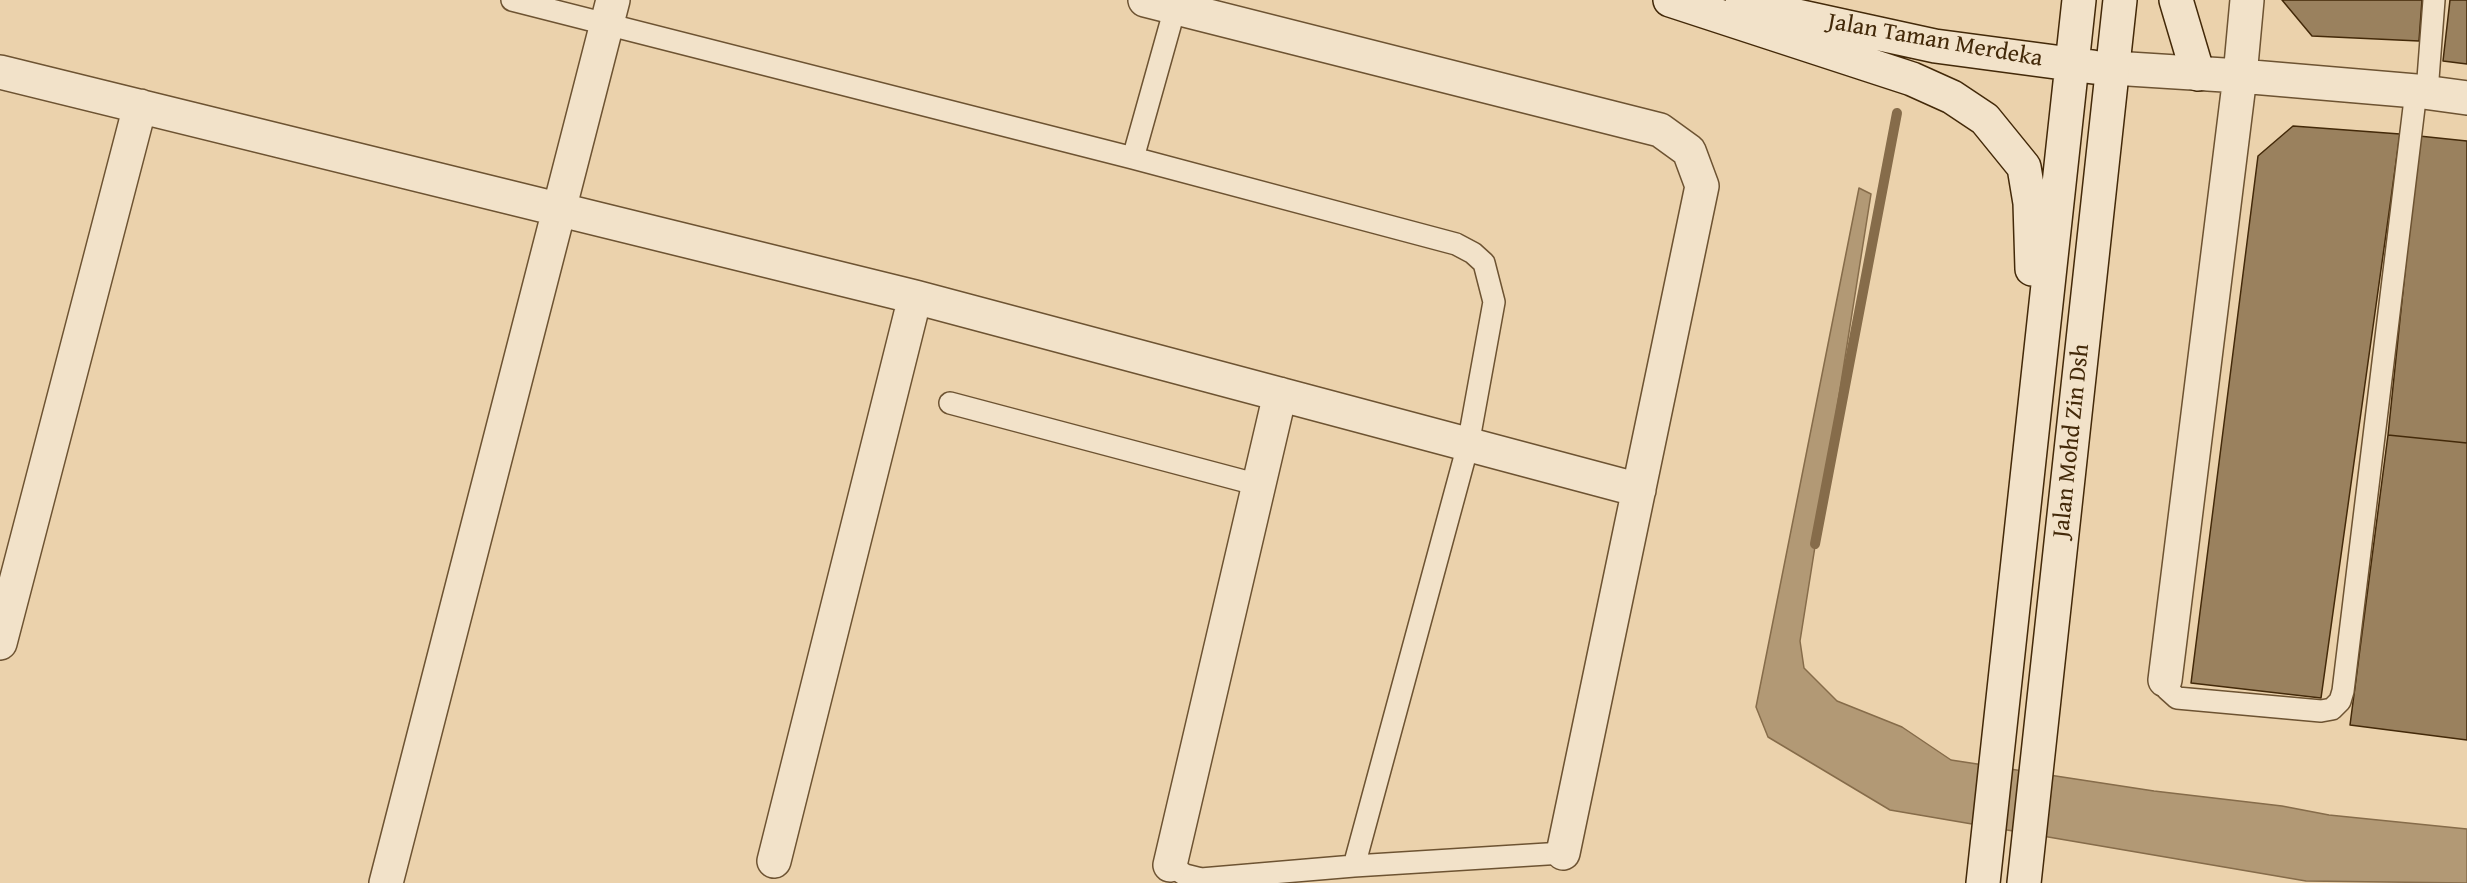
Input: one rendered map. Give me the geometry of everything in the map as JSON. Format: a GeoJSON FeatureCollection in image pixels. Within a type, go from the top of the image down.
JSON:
{"type":"FeatureCollection","features":[{"type":"Feature","properties":{"kind":"street"},"geometry":{"type":"LineString","coordinates":[[1670,0],[1912,79],[1952,97],[1985,119],[2024,167],[2029,194],[2035,403]]}},
{"type":"Feature","properties":{"kind":"street","name":"Jalan Taman Merdeka"},"geometry":{"type":"LineString","coordinates":[[1723,0],[1935,46],[2071,65],[2240,76],[2467,98]]}},
{"type":"Feature","properties":{"kind":"street","name":"Jalan Mohd Zin Dsh"},"geometry":{"type":"LineString","coordinates":[[1983,883],[2079,0]]}},
{"type":"Feature","properties":{"kind":"street","name":"Jalan Mohd Zin Dsh"},"geometry":{"type":"LineString","coordinates":[[2024,883],[2120,0]]}},
{"type":"Feature","properties":{"kind":"street"},"geometry":{"type":"LineString","coordinates":[[2176,0],[2198,74]]}},
{"type":"Feature","properties":{"kind":"street"},"geometry":{"type":"LineString","coordinates":[[2165,680],[2240,76],[2247,0]]}},
{"type":"Feature","properties":{"kind":"street"},"geometry":{"type":"LineString","coordinates":[[1160,4],[1660,130],[1689,151],[1702,186],[1563,853]]}},
{"type":"Feature","properties":{"kind":"street"},"geometry":{"type":"LineString","coordinates":[[386,883],[610,12]]}},
{"type":"Feature","properties":{"kind":"street"},"geometry":{"type":"LineString","coordinates":[[0,72],[915,297],[1638,490]]}},
{"type":"Feature","properties":{"kind":"street"},"geometry":{"type":"LineString","coordinates":[[0,642],[140,106]]}},
{"type":"Feature","properties":{"kind":"street"},"geometry":{"type":"LineString","coordinates":[[774,861],[915,297]]}},
{"type":"Feature","properties":{"kind":"street"},"geometry":{"type":"LineString","coordinates":[[1170,865],[1280,394]]}},
{"type":"Feature","properties":{"kind":"lane"},"geometry":{"type":"LineString","coordinates":[[512,0],[610,12],[1133,158],[1455,244],[1473,253],[1484,263],[1494,302],[1468,445],[1354,866]]}},
{"type":"Feature","properties":{"kind":"lane"},"geometry":{"type":"LineString","coordinates":[[2165,680],[2167,689],[2177,698],[2321,711],[2332,709],[2340,701],[2434,0]]}},
{"type":"Feature","properties":{"kind":"lane"},"geometry":{"type":"LineString","coordinates":[[1133,158],[1160,4]]}},
{"type":"Feature","properties":{"kind":"lane"},"geometry":{"type":"LineString","coordinates":[[950,403],[1258,485]]}},
{"type":"Feature","properties":{"kind":"lane"},"geometry":{"type":"LineString","coordinates":[[1170,865],[1185,875],[1202,879],[1354,866],[1563,853]]}},
{"type":"Feature","properties":{"kind":"shaded area"},"geometry":{"type":"Polygon","coordinates":[[[1859,188],[1871,194],[1800,641],[1804,668],[1837,701],[1902,727],[1951,760],[2154,791],[2282,806],[2329,815],[2467,829],[2467,883],[2306,881],[1890,810],[1768,737],[1756,707],[1859,188]]]}},
{"type":"Feature","properties":{"kind":"building"},"geometry":{"type":"Polygon","coordinates":[[[2282,0],[2422,0],[2419,41],[2312,36],[2282,0]]]}},
{"type":"Feature","properties":{"kind":"building"},"geometry":{"type":"Polygon","coordinates":[[[2450,0],[2467,0],[2467,64],[2443,61],[2450,0]]]}},
{"type":"Feature","properties":{"kind":"building"},"geometry":{"type":"Polygon","coordinates":[[[2293,126],[2400,134],[2321,698],[2191,683],[2258,156],[2293,126]]]}},
{"type":"Feature","properties":{"kind":"building"},"geometry":{"type":"Polygon","coordinates":[[[2419,136],[2467,141],[2467,443],[2388,435],[2419,136]]]}},
{"type":"Feature","properties":{"kind":"building"},"geometry":{"type":"Polygon","coordinates":[[[2388,435],[2467,443],[2467,740],[2350,725],[2388,435]]]}},
{"type":"Feature","properties":{"kind":"waterway"},"geometry":{"type":"LineString","coordinates":[[1815,544],[1897,113]]}}]}
